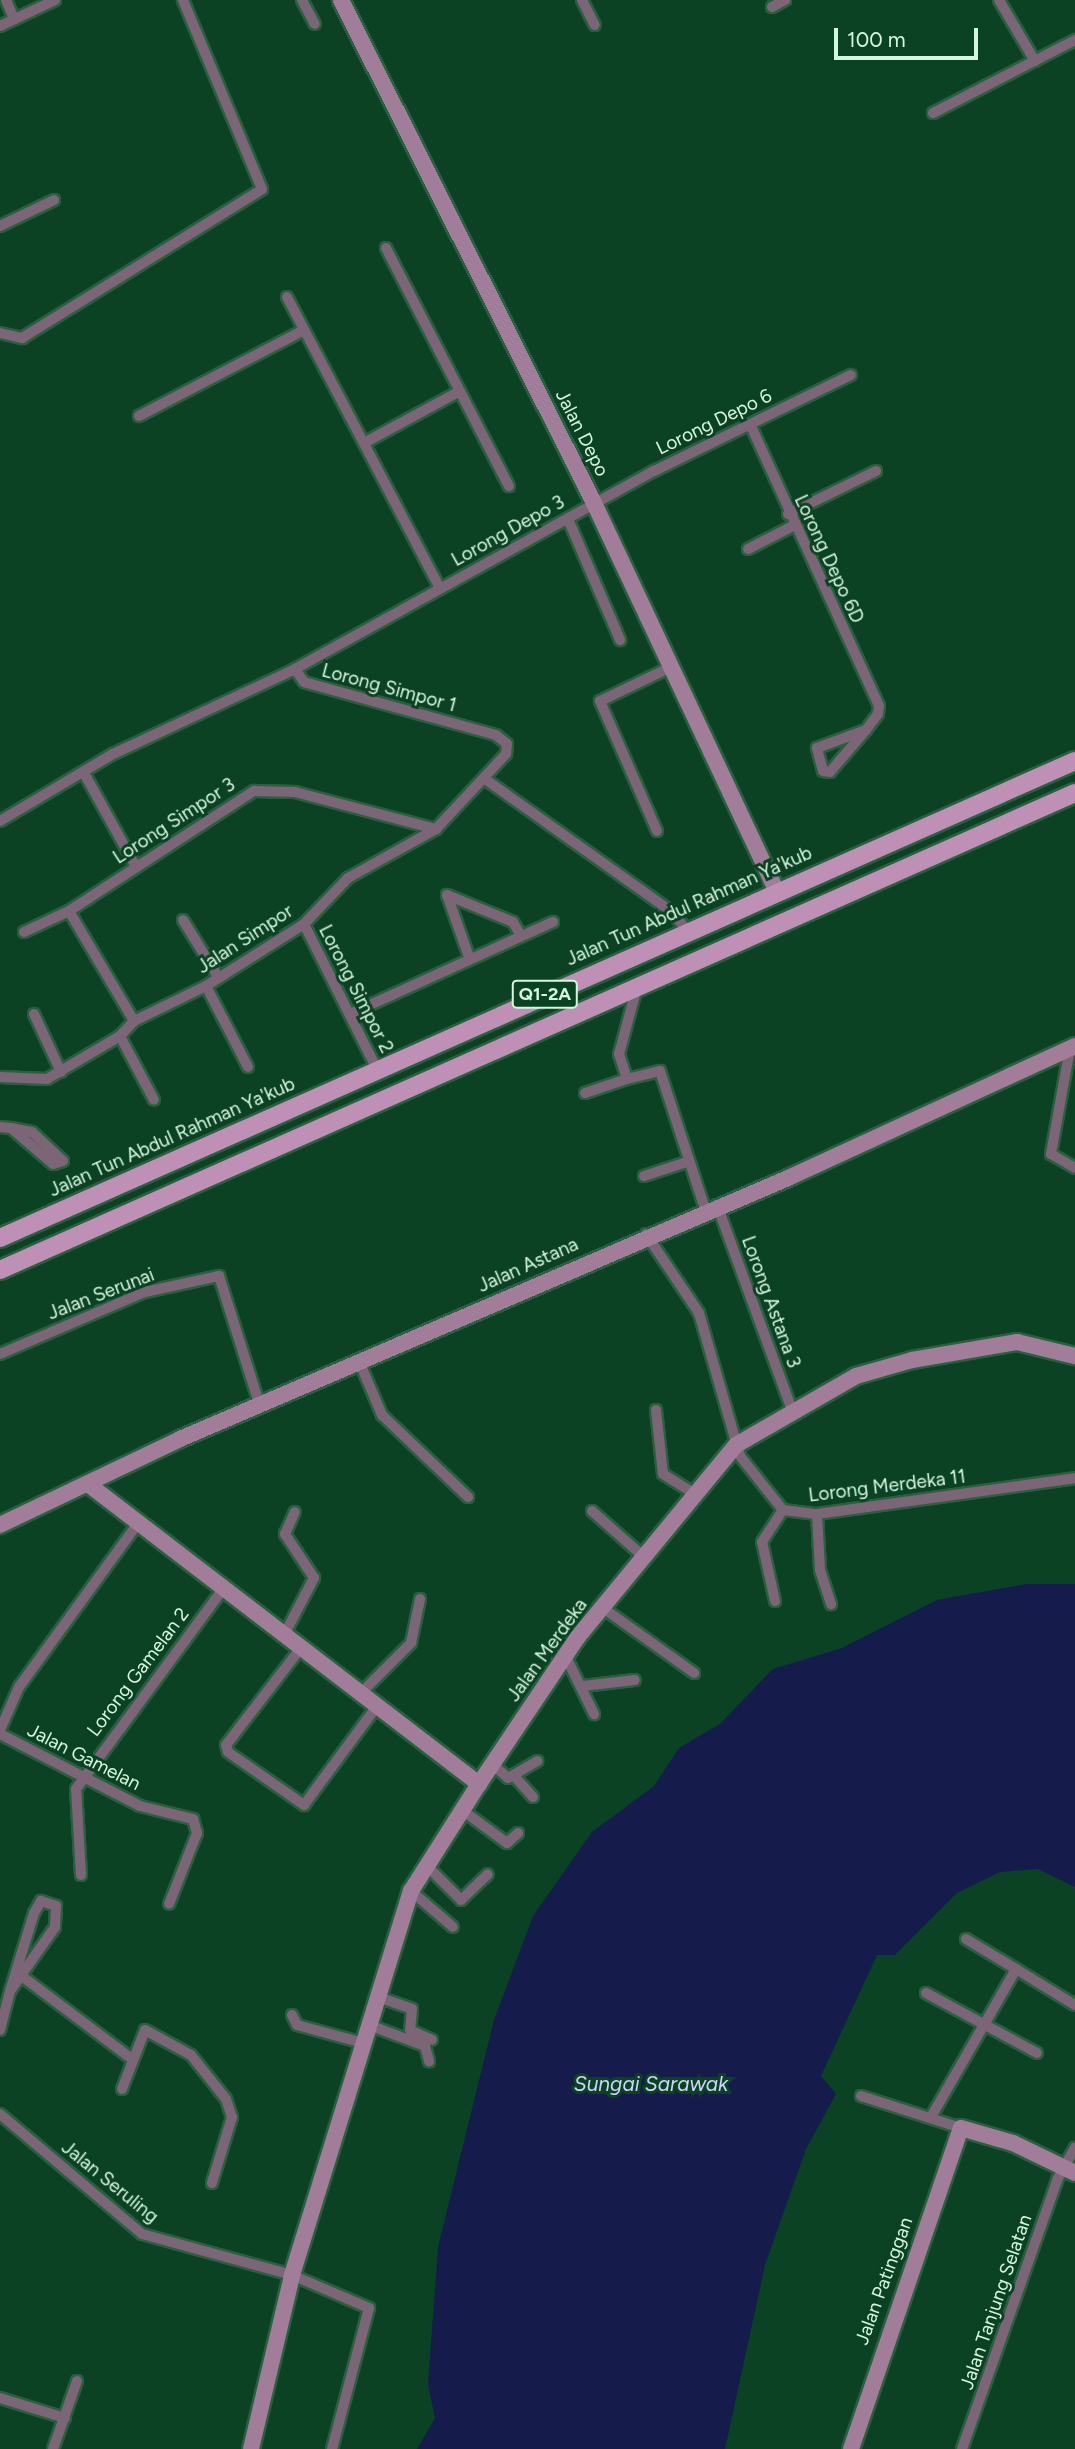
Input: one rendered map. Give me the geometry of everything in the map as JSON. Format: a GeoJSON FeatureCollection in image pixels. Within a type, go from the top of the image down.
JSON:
{"type":"FeatureCollection","features":[{"type":"Feature","properties":{"kind":"main road","name":"Jalan Tun Abdul Rahman Ya'kub"},"geometry":{"type":"LineString","coordinates":[[5,1233],[776,889],[1075,761]]}},
{"type":"Feature","properties":{"kind":"main road"},"geometry":{"type":"LineString","coordinates":[[0,1270],[602,1000],[1075,793]]}},
{"type":"Feature","properties":{"kind":"main road"},"geometry":{"type":"LineString","coordinates":[[0,1280],[32,1256]]}},
{"type":"Feature","properties":{"kind":"street"},"geometry":{"type":"LineString","coordinates":[[5,0],[14,19]]}},
{"type":"Feature","properties":{"kind":"street"},"geometry":{"type":"LineString","coordinates":[[0,26],[55,0]]}},
{"type":"Feature","properties":{"kind":"street"},"geometry":{"type":"LineString","coordinates":[[0,333],[22,338],[259,195],[262,177],[183,0]]}},
{"type":"Feature","properties":{"kind":"street"},"geometry":{"type":"LineString","coordinates":[[302,0],[315,24]]}},
{"type":"Feature","properties":{"kind":"street","name":"Jalan Depo"},"geometry":{"type":"LineString","coordinates":[[341,0],[594,503],[776,889]]}},
{"type":"Feature","properties":{"kind":"street"},"geometry":{"type":"LineString","coordinates":[[582,0],[595,25]]}},
{"type":"Feature","properties":{"kind":"street"},"geometry":{"type":"LineString","coordinates":[[772,6],[785,0]]}},
{"type":"Feature","properties":{"kind":"street"},"geometry":{"type":"LineString","coordinates":[[999,0],[1035,61]]}},
{"type":"Feature","properties":{"kind":"street"},"geometry":{"type":"LineString","coordinates":[[933,113],[1075,40]]}},
{"type":"Feature","properties":{"kind":"street"},"geometry":{"type":"LineString","coordinates":[[0,226],[54,200]]}},
{"type":"Feature","properties":{"kind":"street"},"geometry":{"type":"LineString","coordinates":[[386,248],[509,486]]}},
{"type":"Feature","properties":{"kind":"street"},"geometry":{"type":"LineString","coordinates":[[288,297],[440,588]]}},
{"type":"Feature","properties":{"kind":"street"},"geometry":{"type":"LineString","coordinates":[[139,416],[304,330]]}},
{"type":"Feature","properties":{"kind":"street","name":"Lorong Depo 6"},"geometry":{"type":"LineString","coordinates":[[594,503],[851,375]]}},
{"type":"Feature","properties":{"kind":"street"},"geometry":{"type":"LineString","coordinates":[[364,443],[460,391]]}},
{"type":"Feature","properties":{"kind":"street","name":"Lorong Depo 6D"},"geometry":{"type":"LineString","coordinates":[[750,424],[793,526],[879,706],[866,730]]}},
{"type":"Feature","properties":{"kind":"street"},"geometry":{"type":"LineString","coordinates":[[789,514],[876,471]]}},
{"type":"Feature","properties":{"kind":"street","name":"Lorong Depo 3"},"geometry":{"type":"LineString","coordinates":[[440,588],[594,503]]}},
{"type":"Feature","properties":{"kind":"street"},"geometry":{"type":"LineString","coordinates":[[568,519],[620,640]]}},
{"type":"Feature","properties":{"kind":"street"},"geometry":{"type":"LineString","coordinates":[[748,549],[793,526]]}},
{"type":"Feature","properties":{"kind":"street","name":"Lorong Simpor 1"},"geometry":{"type":"LineString","coordinates":[[440,588],[295,669],[304,682],[496,735],[507,744],[506,754]]}},
{"type":"Feature","properties":{"kind":"street"},"geometry":{"type":"LineString","coordinates":[[657,831],[600,701],[671,667]]}},
{"type":"Feature","properties":{"kind":"street"},"geometry":{"type":"LineString","coordinates":[[0,821],[239,691],[295,669]]}},
{"type":"Feature","properties":{"kind":"street"},"geometry":{"type":"LineString","coordinates":[[866,730],[830,772],[824,771],[817,748],[866,730]]}},
{"type":"Feature","properties":{"kind":"street","name":"Jalan Simpor"},"geometry":{"type":"LineString","coordinates":[[0,1077],[38,1080],[61,1072],[120,1036],[134,1020],[206,986],[217,975],[304,924],[348,878],[436,829],[506,754]]}},
{"type":"Feature","properties":{"kind":"street"},"geometry":{"type":"LineString","coordinates":[[84,774],[136,867]]}},
{"type":"Feature","properties":{"kind":"street"},"geometry":{"type":"LineString","coordinates":[[485,779],[671,911],[687,930]]}},
{"type":"Feature","properties":{"kind":"street","name":"Lorong Simpor 3"},"geometry":{"type":"LineString","coordinates":[[24,932],[69,911],[263,789],[436,829]]}},
{"type":"Feature","properties":{"kind":"street"},"geometry":{"type":"LineString","coordinates":[[470,957],[447,895],[513,922],[520,934]]}},
{"type":"Feature","properties":{"kind":"street"},"geometry":{"type":"LineString","coordinates":[[69,911],[134,1020]]}},
{"type":"Feature","properties":{"kind":"street"},"geometry":{"type":"LineString","coordinates":[[183,920],[217,975]]}},
{"type":"Feature","properties":{"kind":"street"},"geometry":{"type":"LineString","coordinates":[[351,1014],[520,934],[552,922]]}},
{"type":"Feature","properties":{"kind":"street","name":"Lorong Simpor 2"},"geometry":{"type":"LineString","coordinates":[[304,924],[377,1069]]}},
{"type":"Feature","properties":{"kind":"street"},"geometry":{"type":"LineString","coordinates":[[585,1093],[627,1079],[619,1054],[626,1017],[638,985]]}},
{"type":"Feature","properties":{"kind":"street"},"geometry":{"type":"LineString","coordinates":[[206,986],[248,1067]]}},
{"type":"Feature","properties":{"kind":"street"},"geometry":{"type":"LineString","coordinates":[[602,1000],[626,1017]]}},
{"type":"Feature","properties":{"kind":"street"},"geometry":{"type":"LineString","coordinates":[[33,1014],[61,1072]]}},
{"type":"Feature","properties":{"kind":"street"},"geometry":{"type":"LineString","coordinates":[[120,1036],[154,1100]]}},
{"type":"Feature","properties":{"kind":"street"},"geometry":{"type":"LineString","coordinates":[[1072,1047],[1051,1154],[1075,1168]]}},
{"type":"Feature","properties":{"kind":"street","name":"Jalan Astana"},"geometry":{"type":"LineString","coordinates":[[0,1525],[359,1361],[1072,1047]]}},
{"type":"Feature","properties":{"kind":"street","name":"Lorong Astana 3"},"geometry":{"type":"LineString","coordinates":[[627,1079],[660,1071],[687,1162],[711,1207],[792,1410]]}},
{"type":"Feature","properties":{"kind":"street"},"geometry":{"type":"LineString","coordinates":[[644,1176],[687,1162]]}},
{"type":"Feature","properties":{"kind":"street","name":"Lorong Merdeka 11"},"geometry":{"type":"LineString","coordinates":[[646,1234],[699,1313],[736,1445],[750,1473],[783,1510],[817,1514],[1075,1478]]}},
{"type":"Feature","properties":{"kind":"street","name":"Jalan Serunai"},"geometry":{"type":"LineString","coordinates":[[0,1354],[145,1292],[219,1276],[261,1406]]}},
{"type":"Feature","properties":{"kind":"street","name":"Jalan Merdeka"},"geometry":{"type":"LineString","coordinates":[[251,2449],[292,2275],[411,1891],[425,1864],[565,1655],[692,1492],[736,1445],[792,1410],[856,1376],[968,1349],[1017,1342],[1075,1356]]}},
{"type":"Feature","properties":{"kind":"street"},"geometry":{"type":"LineString","coordinates":[[359,1361],[382,1415],[468,1497]]}},
{"type":"Feature","properties":{"kind":"street"},"geometry":{"type":"LineString","coordinates":[[656,1410],[663,1474],[692,1492]]}},
{"type":"Feature","properties":{"kind":"street"},"geometry":{"type":"LineString","coordinates":[[108,1503],[117,1471]]}},
{"type":"Feature","properties":{"kind":"street"},"geometry":{"type":"LineString","coordinates":[[88,1484],[136,1526],[479,1784]]}},
{"type":"Feature","properties":{"kind":"street"},"geometry":{"type":"LineString","coordinates":[[66,1494],[108,1503]]}},
{"type":"Feature","properties":{"kind":"street"},"geometry":{"type":"LineString","coordinates":[[775,1601],[762,1542],[783,1510]]}},
{"type":"Feature","properties":{"kind":"street"},"geometry":{"type":"LineString","coordinates":[[592,1511],[644,1557]]}},
{"type":"Feature","properties":{"kind":"street"},"geometry":{"type":"LineString","coordinates":[[284,1637],[314,1578],[285,1534],[295,1512]]}},
{"type":"Feature","properties":{"kind":"street"},"geometry":{"type":"LineString","coordinates":[[817,1514],[820,1570],[831,1604]]}},
{"type":"Feature","properties":{"kind":"street"},"geometry":{"type":"LineString","coordinates":[[0,1732],[19,1687],[136,1526]]}},
{"type":"Feature","properties":{"kind":"street","name":"Lorong Gamelan 2"},"geometry":{"type":"LineString","coordinates":[[84,1776],[222,1590]]}},
{"type":"Feature","properties":{"kind":"street"},"geometry":{"type":"LineString","coordinates":[[361,1693],[411,1643],[420,1599]]}},
{"type":"Feature","properties":{"kind":"street"},"geometry":{"type":"LineString","coordinates":[[603,1608],[694,1673]]}},
{"type":"Feature","properties":{"kind":"street"},"geometry":{"type":"LineString","coordinates":[[299,1649],[226,1745],[228,1752],[304,1805],[377,1706]]}},
{"type":"Feature","properties":{"kind":"street"},"geometry":{"type":"LineString","coordinates":[[565,1655],[583,1686],[594,1714]]}},
{"type":"Feature","properties":{"kind":"street"},"geometry":{"type":"LineString","coordinates":[[583,1686],[635,1680]]}},
{"type":"Feature","properties":{"kind":"street","name":"Jalan Gamelan"},"geometry":{"type":"LineString","coordinates":[[0,1732],[140,1806],[193,1819],[197,1833],[169,1903]]}},
{"type":"Feature","properties":{"kind":"street"},"geometry":{"type":"LineString","coordinates":[[514,1777],[537,1761]]}},
{"type":"Feature","properties":{"kind":"street"},"geometry":{"type":"LineString","coordinates":[[492,1764],[514,1777],[533,1797]]}},
{"type":"Feature","properties":{"kind":"street"},"geometry":{"type":"LineString","coordinates":[[81,1875],[76,1789],[84,1776]]}},
{"type":"Feature","properties":{"kind":"street"},"geometry":{"type":"LineString","coordinates":[[463,1810],[507,1843],[518,1833]]}},
{"type":"Feature","properties":{"kind":"street"},"geometry":{"type":"LineString","coordinates":[[425,1864],[461,1900],[488,1874]]}},
{"type":"Feature","properties":{"kind":"street"},"geometry":{"type":"LineString","coordinates":[[411,1891],[453,1927]]}},
{"type":"Feature","properties":{"kind":"street"},"geometry":{"type":"LineString","coordinates":[[0,2030],[10,1991],[41,1901],[56,1906],[59,1916],[23,1977],[10,1991]]}},
{"type":"Feature","properties":{"kind":"street"},"geometry":{"type":"LineString","coordinates":[[966,1939],[1075,2005]]}},
{"type":"Feature","properties":{"kind":"street"},"geometry":{"type":"LineString","coordinates":[[931,2117],[1016,1969]]}},
{"type":"Feature","properties":{"kind":"street"},"geometry":{"type":"LineString","coordinates":[[23,1977],[132,2059]]}},
{"type":"Feature","properties":{"kind":"street"},"geometry":{"type":"LineString","coordinates":[[926,1993],[1037,2053]]}},
{"type":"Feature","properties":{"kind":"street"},"geometry":{"type":"LineString","coordinates":[[377,1997],[412,2009],[410,2030],[432,2040]]}},
{"type":"Feature","properties":{"kind":"street"},"geometry":{"type":"LineString","coordinates":[[292,2015],[297,2025],[363,2043]]}},
{"type":"Feature","properties":{"kind":"street"},"geometry":{"type":"LineString","coordinates":[[369,2025],[425,2046],[429,2061]]}},
{"type":"Feature","properties":{"kind":"street"},"geometry":{"type":"LineString","coordinates":[[122,2089],[145,2031],[191,2055],[226,2099],[232,2117],[212,2183]]}},
{"type":"Feature","properties":{"kind":"street"},"geometry":{"type":"LineString","coordinates":[[861,2096],[931,2117],[1069,2170]]}},
{"type":"Feature","properties":{"kind":"street","name":"Jalan Seruling"},"geometry":{"type":"LineString","coordinates":[[0,2114],[142,2234],[292,2275],[369,2308],[332,2449]]}},
{"type":"Feature","properties":{"kind":"street","name":"Jalan Patinggan"},"geometry":{"type":"LineString","coordinates":[[851,2449],[961,2128]]}},
{"type":"Feature","properties":{"kind":"street","name":"Jalan Tanjung Selatan"},"geometry":{"type":"LineString","coordinates":[[962,2449],[1069,2170],[1075,2148]]}},
{"type":"Feature","properties":{"kind":"street"},"geometry":{"type":"LineString","coordinates":[[53,2449],[77,2381]]}},
{"type":"Feature","properties":{"kind":"street"},"geometry":{"type":"LineString","coordinates":[[0,2398],[65,2418]]}},
{"type":"Feature","properties":{"kind":"water","name":"Sungai Sarawak"},"geometry":{"type":"Polygon","coordinates":[[[1027,1584],[1075,1584],[1075,1887],[1038,1869],[1000,1872],[957,1893],[895,1955],[877,1955],[821,2076],[836,2094],[806,2149],[765,2265],[725,2449],[417,2449],[435,2418],[428,2385],[438,2247],[494,2020],[533,1916],[592,1832],[654,1786],[679,1748],[720,1724],[773,1669],[842,1648],[937,1600],[1027,1584]]]}}]}
